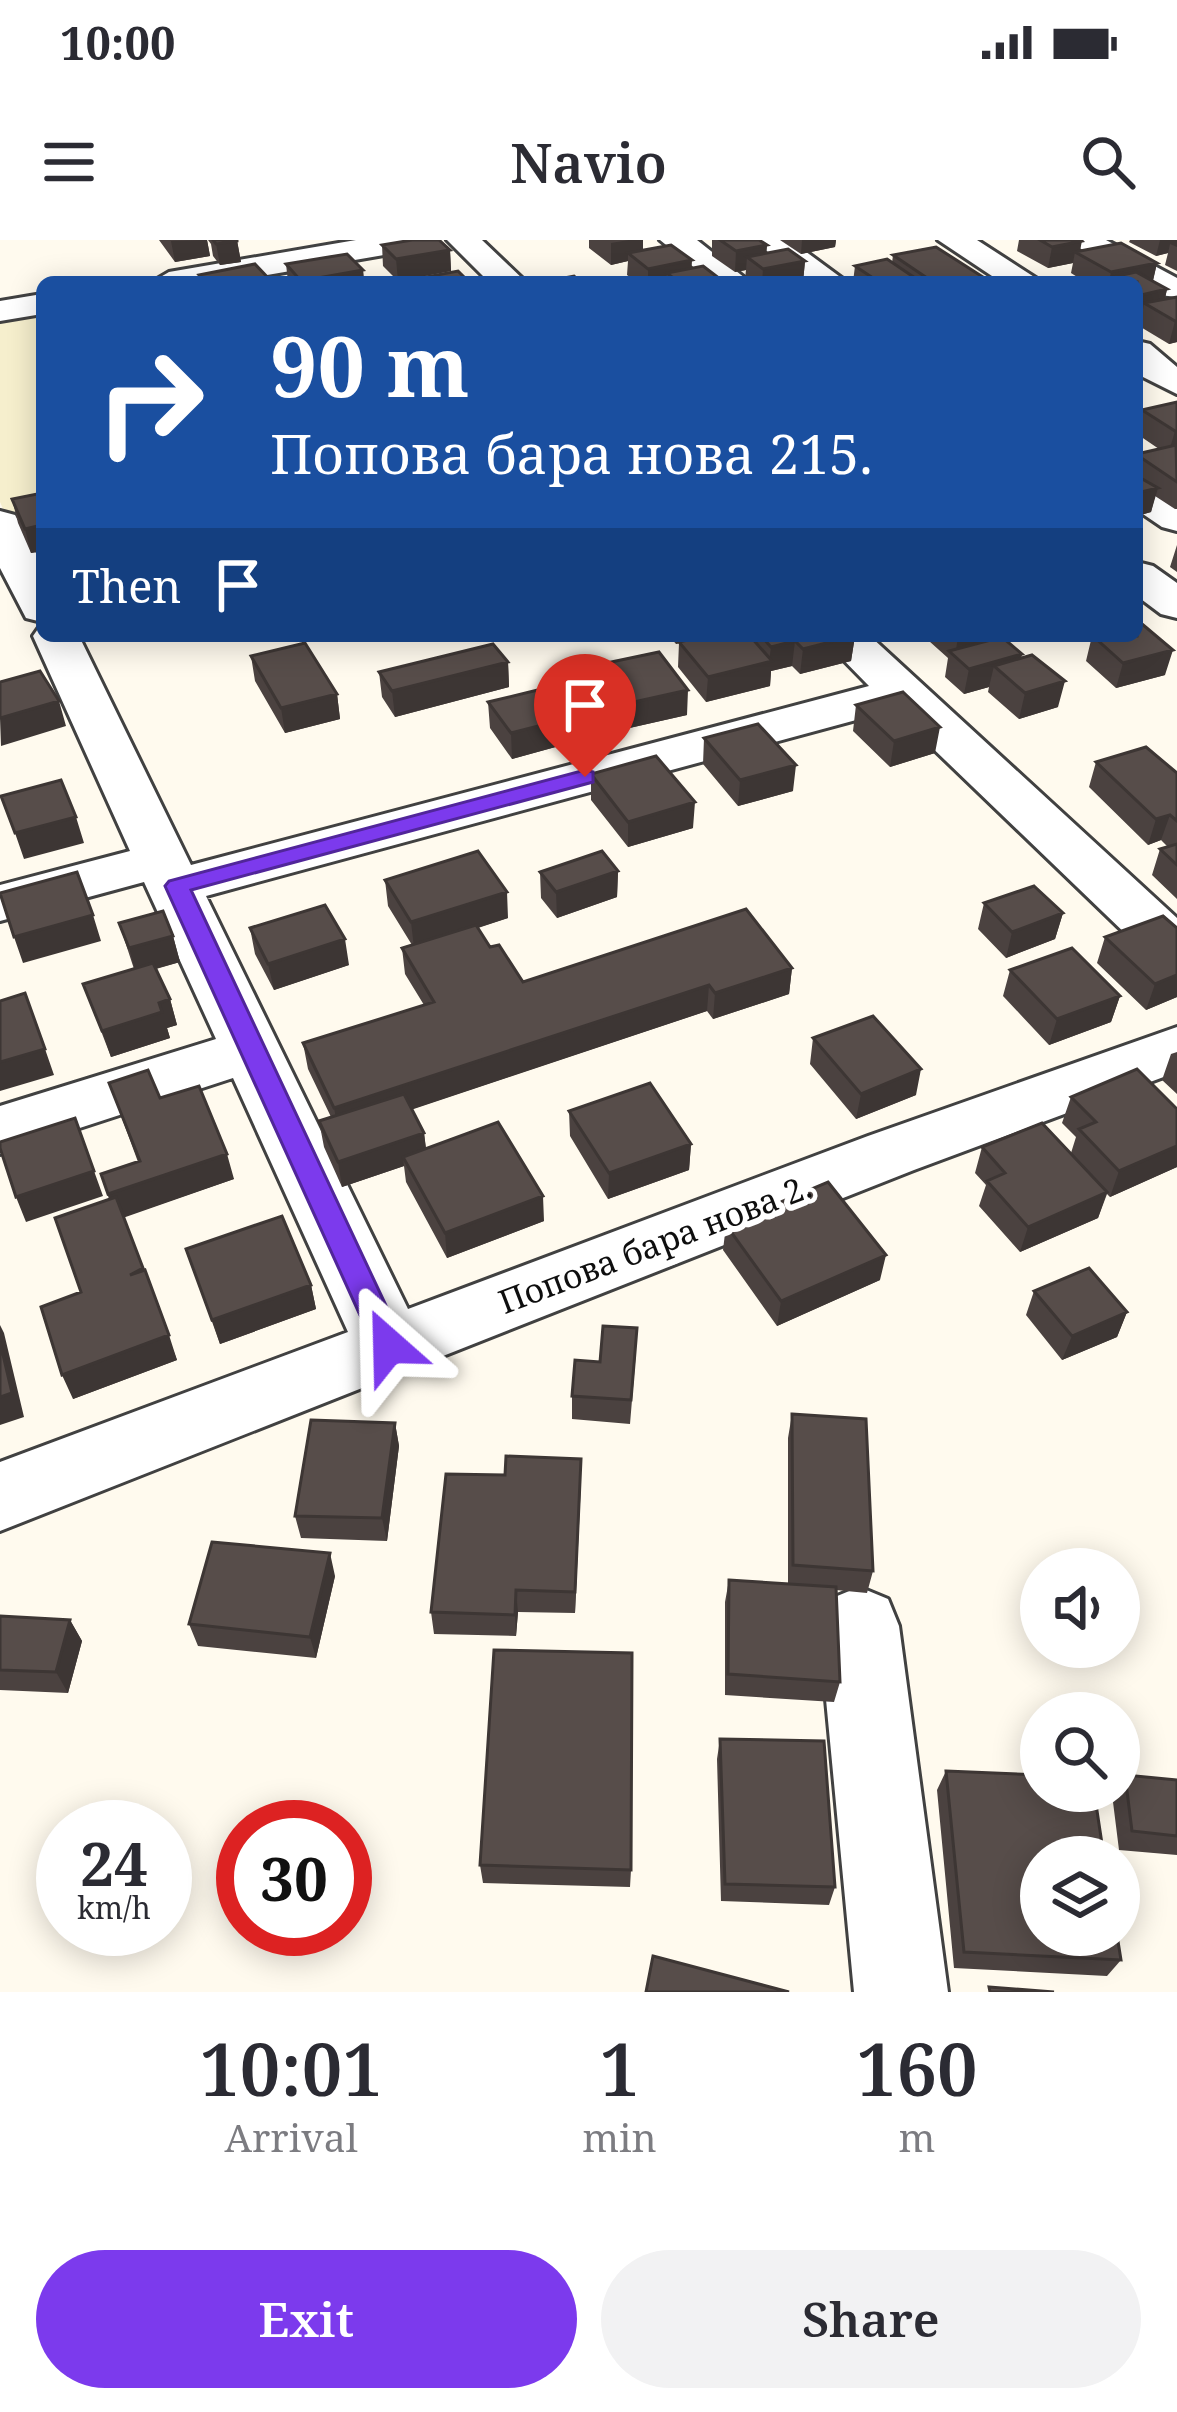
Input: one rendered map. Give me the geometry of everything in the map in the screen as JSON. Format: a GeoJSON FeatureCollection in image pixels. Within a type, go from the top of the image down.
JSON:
{"type":"FeatureCollection","features":[{"type":"Feature","properties":{"kind":"street"},"geometry":{"type":"LineString","coordinates":[[167,272],[279,262],[413,240]]}},
{"type":"Feature","properties":{"kind":"street"},"geometry":{"type":"LineString","coordinates":[[463,240],[502,276]]}},
{"type":"Feature","properties":{"kind":"street"},"geometry":{"type":"LineString","coordinates":[[676,240],[726,276]]}},
{"type":"Feature","properties":{"kind":"street"},"geometry":{"type":"LineString","coordinates":[[768,240],[821,276]]}},
{"type":"Feature","properties":{"kind":"street"},"geometry":{"type":"LineString","coordinates":[[954,240],[1014,276]]}},
{"type":"Feature","properties":{"kind":"street"},"geometry":{"type":"LineString","coordinates":[[1082,240],[1171,288]]}},
{"type":"Feature","properties":{"kind":"street"},"geometry":{"type":"LineString","coordinates":[[339,253],[362,276]]}},
{"type":"Feature","properties":{"kind":"street"},"geometry":{"type":"LineString","coordinates":[[0,311],[36,305]]}},
{"type":"Feature","properties":{"kind":"street"},"geometry":{"type":"LineString","coordinates":[[1143,362],[1177,383]]}},
{"type":"Feature","properties":{"kind":"street"},"geometry":{"type":"LineString","coordinates":[[1143,495],[1177,518]]}},
{"type":"Feature","properties":{"kind":"street"},"geometry":{"type":"LineString","coordinates":[[0,524],[34,614]]}},
{"type":"Feature","properties":{"kind":"street"},"geometry":{"type":"LineString","coordinates":[[1143,579],[1177,604]]}},
{"type":"Feature","properties":{"kind":"street"},"geometry":{"type":"LineString","coordinates":[[49,642],[170,873],[389,1346]]}},
{"type":"Feature","properties":{"kind":"street"},"geometry":{"type":"LineString","coordinates":[[849,642],[1177,950]]}},
{"type":"Feature","properties":{"kind":"street"},"geometry":{"type":"LineString","coordinates":[[0,904],[170,873],[903,692]]}},
{"type":"Feature","properties":{"kind":"street","name":"Попова бара нова 2."},"geometry":{"type":"LineString","coordinates":[[0,1497],[1177,1049]]}},
{"type":"Feature","properties":{"kind":"street"},"geometry":{"type":"LineString","coordinates":[[0,1130],[251,1050]]}},
{"type":"Feature","properties":{"kind":"street"},"geometry":{"type":"LineString","coordinates":[[860,1626],[901,1992]]}},
{"type":"Feature","properties":{"kind":"shaded area"},"geometry":{"type":"Polygon","coordinates":[[[36,312],[36,512],[7,518],[0,502],[0,318],[36,312]]]}},
{"type":"Feature","properties":{"kind":"building"},"geometry":{"type":"Polygon","coordinates":[[[439,240],[450,250],[396,259],[382,245],[439,240]]]}},
{"type":"Feature","properties":{"kind":"building"},"geometry":{"type":"Polygon","coordinates":[[[720,240],[759,240],[767,245],[736,251],[720,240]]]}},
{"type":"Feature","properties":{"kind":"building"},"geometry":{"type":"Polygon","coordinates":[[[1040,240],[1081,240],[1082,241],[1052,247],[1040,240]]]}},
{"type":"Feature","properties":{"kind":"building"},"geometry":{"type":"Polygon","coordinates":[[[1121,243],[1157,263],[1111,272],[1075,252],[1121,243]]]}},
{"type":"Feature","properties":{"kind":"building"},"geometry":{"type":"Polygon","coordinates":[[[671,245],[692,260],[648,269],[628,253],[671,245]]]}},
{"type":"Feature","properties":{"kind":"building"},"geometry":{"type":"Polygon","coordinates":[[[936,247],[981,276],[924,276],[893,255],[936,247]]]}},
{"type":"Feature","properties":{"kind":"building"},"geometry":{"type":"Polygon","coordinates":[[[788,249],[805,261],[763,269],[747,257],[788,249]]]}},
{"type":"Feature","properties":{"kind":"building"},"geometry":{"type":"Polygon","coordinates":[[[347,254],[363,270],[297,276],[286,264],[347,254]]]}},
{"type":"Feature","properties":{"kind":"building"},"geometry":{"type":"Polygon","coordinates":[[[887,259],[912,276],[870,276],[855,266],[887,259]]]}},
{"type":"Feature","properties":{"kind":"building"},"geometry":{"type":"Polygon","coordinates":[[[255,264],[266,276],[200,276],[255,264]]]}},
{"type":"Feature","properties":{"kind":"building"},"geometry":{"type":"Polygon","coordinates":[[[703,266],[716,276],[671,276],[667,273],[703,266]]]}},
{"type":"Feature","properties":{"kind":"building"},"geometry":{"type":"Polygon","coordinates":[[[1136,272],[1167,289],[1143,295],[1143,276],[1117,276],[1136,272]]]}},
{"type":"Feature","properties":{"kind":"building"},"geometry":{"type":"Polygon","coordinates":[[[1177,297],[1177,321],[1144,303],[1177,297]]]}},
{"type":"Feature","properties":{"kind":"building"},"geometry":{"type":"Polygon","coordinates":[[[1177,402],[1177,431],[1175,431],[1143,410],[1177,402]]]}},
{"type":"Feature","properties":{"kind":"building"},"geometry":{"type":"Polygon","coordinates":[[[1176,445],[1177,482],[1143,459],[1143,453],[1176,445]]]}},
{"type":"Feature","properties":{"kind":"building"},"geometry":{"type":"Polygon","coordinates":[[[1143,479],[1158,488],[1143,492],[1143,479]]]}},
{"type":"Feature","properties":{"kind":"building"},"geometry":{"type":"Polygon","coordinates":[[[36,494],[36,526],[25,529],[12,499],[36,494]]]}},
{"type":"Feature","properties":{"kind":"building"},"geometry":{"type":"Polygon","coordinates":[[[1143,625],[1173,650],[1123,663],[1100,642],[1143,642],[1143,625]]]}},
{"type":"Feature","properties":{"kind":"building"},"geometry":{"type":"Polygon","coordinates":[[[679,642],[755,642],[772,661],[708,677],[679,642]]]}},
{"type":"Feature","properties":{"kind":"building"},"geometry":{"type":"Polygon","coordinates":[[[796,642],[830,642],[803,649],[796,642]]]}},
{"type":"Feature","properties":{"kind":"building"},"geometry":{"type":"Polygon","coordinates":[[[983,642],[1008,642],[1022,654],[969,669],[949,651],[983,642]]]}},
{"type":"Feature","properties":{"kind":"building"},"geometry":{"type":"Polygon","coordinates":[[[305,643],[337,694],[281,708],[251,656],[305,643]]]}},
{"type":"Feature","properties":{"kind":"building"},"geometry":{"type":"Polygon","coordinates":[[[493,644],[508,662],[392,691],[379,672],[493,644]]]}},
{"type":"Feature","properties":{"kind":"building"},"geometry":{"type":"Polygon","coordinates":[[[659,652],[688,690],[625,704],[597,665],[659,652]]]}},
{"type":"Feature","properties":{"kind":"building"},"geometry":{"type":"Polygon","coordinates":[[[1032,655],[1065,681],[1025,693],[994,666],[1032,655]]]}},
{"type":"Feature","properties":{"kind":"building"},"geometry":{"type":"Polygon","coordinates":[[[40,671],[59,701],[0,718],[0,682],[40,671]]]}},
{"type":"Feature","properties":{"kind":"building"},"geometry":{"type":"Polygon","coordinates":[[[546,688],[570,718],[511,733],[488,702],[546,688]]]}},
{"type":"Feature","properties":{"kind":"building"},"geometry":{"type":"Polygon","coordinates":[[[903,692],[940,727],[894,741],[856,705],[903,692]]]}},
{"type":"Feature","properties":{"kind":"building"},"geometry":{"type":"Polygon","coordinates":[[[758,724],[796,765],[740,780],[704,738],[758,724]]]}},
{"type":"Feature","properties":{"kind":"building"},"geometry":{"type":"Polygon","coordinates":[[[1146,747],[1177,773],[1177,821],[1170,815],[1156,819],[1096,762],[1146,747]]]}},
{"type":"Feature","properties":{"kind":"building"},"geometry":{"type":"Polygon","coordinates":[[[656,756],[695,802],[628,822],[591,774],[656,756]]]}},
{"type":"Feature","properties":{"kind":"building"},"geometry":{"type":"Polygon","coordinates":[[[61,780],[76,817],[15,833],[1,796],[61,780]]]}},
{"type":"Feature","properties":{"kind":"building"},"geometry":{"type":"Polygon","coordinates":[[[1177,844],[1177,865],[1160,849],[1177,844]]]}},
{"type":"Feature","properties":{"kind":"building"},"geometry":{"type":"Polygon","coordinates":[[[478,851],[507,892],[411,922],[385,880],[478,851]]]}},
{"type":"Feature","properties":{"kind":"building"},"geometry":{"type":"Polygon","coordinates":[[[602,851],[618,871],[556,892],[540,872],[602,851]]]}},
{"type":"Feature","properties":{"kind":"building"},"geometry":{"type":"Polygon","coordinates":[[[77,872],[93,915],[14,937],[0,893],[77,872]]]}},
{"type":"Feature","properties":{"kind":"building"},"geometry":{"type":"Polygon","coordinates":[[[1034,886],[1063,913],[1012,932],[984,903],[1034,886]]]}},
{"type":"Feature","properties":{"kind":"building"},"geometry":{"type":"Polygon","coordinates":[[[325,905],[345,939],[268,964],[250,928],[325,905]]]}},
{"type":"Feature","properties":{"kind":"building"},"geometry":{"type":"Polygon","coordinates":[[[746,909],[792,968],[715,993],[709,985],[334,1108],[303,1043],[434,1002],[402,948],[476,925],[490,947],[499,945],[523,982],[746,909]]]}},
{"type":"Feature","properties":{"kind":"building"},"geometry":{"type":"Polygon","coordinates":[[[163,911],[173,936],[129,948],[119,923],[163,911]]]}},
{"type":"Feature","properties":{"kind":"building"},"geometry":{"type":"Polygon","coordinates":[[[1163,916],[1177,928],[1177,975],[1155,984],[1105,937],[1163,916]]]}},
{"type":"Feature","properties":{"kind":"building"},"geometry":{"type":"Polygon","coordinates":[[[1072,948],[1120,996],[1057,1019],[1010,970],[1072,948]]]}},
{"type":"Feature","properties":{"kind":"building"},"geometry":{"type":"Polygon","coordinates":[[[153,963],[170,999],[159,1003],[162,1012],[102,1031],[83,984],[153,963]]]}},
{"type":"Feature","properties":{"kind":"building"},"geometry":{"type":"Polygon","coordinates":[[[25,993],[45,1049],[0,1062],[0,1001],[25,993]]]}},
{"type":"Feature","properties":{"kind":"building"},"geometry":{"type":"Polygon","coordinates":[[[873,1016],[921,1069],[861,1094],[813,1038],[873,1016]]]}},
{"type":"Feature","properties":{"kind":"building"},"geometry":{"type":"Polygon","coordinates":[[[1137,1069],[1177,1109],[1177,1146],[1119,1171],[1079,1129],[1096,1122],[1071,1097],[1137,1069]]]}},
{"type":"Feature","properties":{"kind":"building"},"geometry":{"type":"Polygon","coordinates":[[[148,1070],[160,1098],[199,1086],[227,1154],[108,1194],[101,1174],[140,1161],[109,1083],[148,1070]]]}},
{"type":"Feature","properties":{"kind":"building"},"geometry":{"type":"Polygon","coordinates":[[[650,1083],[691,1144],[609,1173],[569,1111],[650,1083]]]}},
{"type":"Feature","properties":{"kind":"building"},"geometry":{"type":"Polygon","coordinates":[[[404,1094],[424,1133],[338,1162],[319,1121],[404,1094]]]}},
{"type":"Feature","properties":{"kind":"building"},"geometry":{"type":"Polygon","coordinates":[[[75,1118],[94,1171],[16,1197],[0,1142],[75,1118]]]}},
{"type":"Feature","properties":{"kind":"building"},"geometry":{"type":"Polygon","coordinates":[[[498,1122],[543,1196],[445,1233],[403,1157],[498,1122]]]}},
{"type":"Feature","properties":{"kind":"building"},"geometry":{"type":"Polygon","coordinates":[[[1042,1123],[1107,1192],[1028,1227],[987,1181],[1005,1173],[982,1147],[1042,1123]]]}},
{"type":"Feature","properties":{"kind":"building"},"geometry":{"type":"Polygon","coordinates":[[[828,1182],[886,1255],[781,1301],[726,1225],[828,1182]]]}},
{"type":"Feature","properties":{"kind":"building"},"geometry":{"type":"Polygon","coordinates":[[[116,1197],[143,1268],[130,1275],[145,1270],[169,1335],[62,1375],[41,1307],[81,1292],[55,1218],[116,1197]]]}},
{"type":"Feature","properties":{"kind":"building"},"geometry":{"type":"Polygon","coordinates":[[[282,1216],[311,1285],[212,1320],[186,1249],[282,1216]]]}},
{"type":"Feature","properties":{"kind":"building"},"geometry":{"type":"Polygon","coordinates":[[[1089,1268],[1127,1312],[1072,1336],[1034,1291],[1089,1268]]]}},
{"type":"Feature","properties":{"kind":"building"},"geometry":{"type":"Polygon","coordinates":[[[603,1326],[637,1328],[631,1400],[572,1396],[575,1360],[600,1362],[603,1326]]]}},
{"type":"Feature","properties":{"kind":"building"},"geometry":{"type":"Polygon","coordinates":[[[0,1342],[12,1393],[0,1397],[0,1342]]]}},
{"type":"Feature","properties":{"kind":"building"},"geometry":{"type":"Polygon","coordinates":[[[792,1414],[866,1419],[873,1571],[793,1565],[792,1414]]]}},
{"type":"Feature","properties":{"kind":"building"},"geometry":{"type":"Polygon","coordinates":[[[311,1420],[395,1423],[382,1518],[295,1516],[311,1420]]]}},
{"type":"Feature","properties":{"kind":"building"},"geometry":{"type":"Polygon","coordinates":[[[506,1456],[581,1459],[575,1592],[516,1590],[515,1615],[431,1612],[446,1474],[505,1475],[506,1456]]]}},
{"type":"Feature","properties":{"kind":"building"},"geometry":{"type":"Polygon","coordinates":[[[212,1542],[330,1553],[310,1637],[189,1624],[212,1542]]]}},
{"type":"Feature","properties":{"kind":"building"},"geometry":{"type":"Polygon","coordinates":[[[729,1580],[836,1587],[840,1682],[728,1674],[729,1580]]]}},
{"type":"Feature","properties":{"kind":"building"},"geometry":{"type":"Polygon","coordinates":[[[0,1616],[70,1620],[56,1672],[0,1670],[0,1616]]]}},
{"type":"Feature","properties":{"kind":"building"},"geometry":{"type":"Polygon","coordinates":[[[494,1650],[632,1653],[631,1870],[480,1865],[494,1650]]]}},
{"type":"Feature","properties":{"kind":"building"},"geometry":{"type":"Polygon","coordinates":[[[720,1739],[824,1741],[835,1887],[725,1884],[720,1739]]]}},
{"type":"Feature","properties":{"kind":"building"},"geometry":{"type":"Polygon","coordinates":[[[946,1771],[1020,1774],[1020,1812],[1097,1812],[1101,1836],[1020,1836],[1020,1955],[964,1952],[946,1771]]]}},
{"type":"Feature","properties":{"kind":"building"},"geometry":{"type":"Polygon","coordinates":[[[1140,1776],[1177,1780],[1177,1836],[1132,1831],[1130,1812],[1140,1812],[1140,1776]]]}},
{"type":"Feature","properties":{"kind":"building"},"geometry":{"type":"Polygon","coordinates":[[[653,1956],[789,1992],[646,1992],[653,1956]]]}},
{"type":"Feature","properties":{"kind":"building"},"geometry":{"type":"Polygon","coordinates":[[[1042,1956],[1120,1956],[1121,1960],[1042,1956]]]}},
{"type":"Feature","properties":{"kind":"building"},"geometry":{"type":"Polygon","coordinates":[[[989,1987],[1054,1992],[990,1992],[989,1987]]]}},
{"type":"Feature","properties":{"kind":"route"},"geometry":{"type":"LineString","coordinates":[[389,1346],[177,886],[585,777]]}}]}
